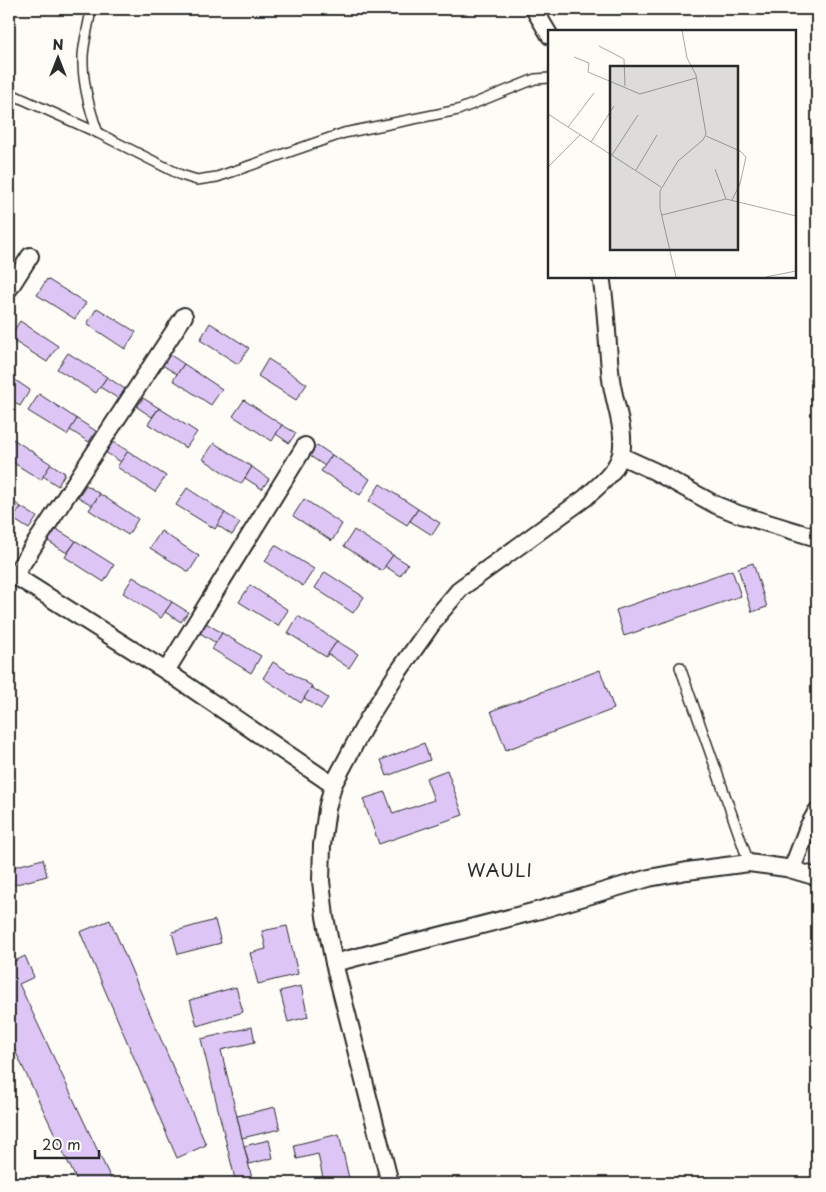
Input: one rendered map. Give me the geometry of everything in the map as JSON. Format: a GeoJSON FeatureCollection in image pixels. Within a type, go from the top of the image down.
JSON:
{"type":"FeatureCollection","features":[{"type":"Feature","properties":{"kind":"street"},"geometry":{"type":"LineString","coordinates":[[534,9],[548,33]]}},
{"type":"Feature","properties":{"kind":"street"},"geometry":{"type":"LineString","coordinates":[[9,289],[30,256]]}},
{"type":"Feature","properties":{"kind":"street"},"geometry":{"type":"LineString","coordinates":[[390,1183],[334,963],[325,918],[321,881],[322,845],[333,785],[368,719],[401,668],[439,614],[461,588],[585,498],[615,468],[620,456],[622,440],[611,380],[601,278]]}},
{"type":"Feature","properties":{"kind":"street"},"geometry":{"type":"LineString","coordinates":[[184,316],[11,574],[166,671],[333,785]]}},
{"type":"Feature","properties":{"kind":"street"},"geometry":{"type":"LineString","coordinates":[[166,671],[305,446]]}},
{"type":"Feature","properties":{"kind":"street"},"geometry":{"type":"LineString","coordinates":[[620,456],[654,471],[716,506],[817,538]]}},
{"type":"Feature","properties":{"kind":"street"},"geometry":{"type":"LineString","coordinates":[[792,870],[808,828],[817,811]]}},
{"type":"Feature","properties":{"kind":"street"},"geometry":{"type":"LineString","coordinates":[[334,963],[540,910],[649,878],[687,870],[750,863],[792,870],[817,877]]}},
{"type":"Feature","properties":{"kind":"lane"},"geometry":{"type":"LineString","coordinates":[[91,9],[83,55],[88,103],[98,133]]}},
{"type":"Feature","properties":{"kind":"lane"},"geometry":{"type":"LineString","coordinates":[[9,93],[98,133],[181,175],[197,180],[217,178],[344,133],[458,110],[535,79],[548,78]]}},
{"type":"Feature","properties":{"kind":"lane"},"geometry":{"type":"LineString","coordinates":[[680,667],[750,863]]}},
{"type":"Feature","properties":{"kind":"building"},"geometry":{"type":"Polygon","coordinates":[[[47,279],[86,303],[75,319],[37,295],[47,279]]]}},
{"type":"Feature","properties":{"kind":"building"},"geometry":{"type":"Polygon","coordinates":[[[97,308],[136,332],[125,349],[87,324],[97,308]]]}},
{"type":"Feature","properties":{"kind":"building"},"geometry":{"type":"Polygon","coordinates":[[[20,321],[58,346],[47,362],[9,338],[20,321]]]}},
{"type":"Feature","properties":{"kind":"building"},"geometry":{"type":"Polygon","coordinates":[[[210,323],[249,348],[238,364],[200,340],[210,323]]]}},
{"type":"Feature","properties":{"kind":"building"},"geometry":{"type":"Polygon","coordinates":[[[68,353],[107,377],[96,393],[57,369],[68,353]]]}},
{"type":"Feature","properties":{"kind":"building"},"geometry":{"type":"Polygon","coordinates":[[[169,354],[184,364],[177,374],[162,365],[169,354]]]}},
{"type":"Feature","properties":{"kind":"building"},"geometry":{"type":"Polygon","coordinates":[[[268,359],[307,384],[296,400],[258,376],[268,359]]]}},
{"type":"Feature","properties":{"kind":"building"},"geometry":{"type":"Polygon","coordinates":[[[184,364],[222,389],[211,405],[173,380],[184,364]]]}},
{"type":"Feature","properties":{"kind":"building"},"geometry":{"type":"Polygon","coordinates":[[[9,376],[30,390],[20,406],[9,399],[9,376]]]}},
{"type":"Feature","properties":{"kind":"building"},"geometry":{"type":"Polygon","coordinates":[[[107,377],[125,389],[119,399],[100,387],[107,377]]]}},
{"type":"Feature","properties":{"kind":"building"},"geometry":{"type":"Polygon","coordinates":[[[39,394],[77,419],[67,435],[28,411],[39,394]]]}},
{"type":"Feature","properties":{"kind":"building"},"geometry":{"type":"Polygon","coordinates":[[[143,398],[159,408],[152,417],[137,407],[143,398]]]}},
{"type":"Feature","properties":{"kind":"building"},"geometry":{"type":"Polygon","coordinates":[[[244,400],[282,425],[272,441],[233,416],[244,400]]]}},
{"type":"Feature","properties":{"kind":"building"},"geometry":{"type":"Polygon","coordinates":[[[159,408],[197,432],[186,448],[148,424],[159,408]]]}},
{"type":"Feature","properties":{"kind":"building"},"geometry":{"type":"Polygon","coordinates":[[[77,419],[96,431],[89,442],[70,430],[77,419]]]}},
{"type":"Feature","properties":{"kind":"building"},"geometry":{"type":"Polygon","coordinates":[[[282,425],[296,433],[289,443],[276,434],[282,425]]]}},
{"type":"Feature","properties":{"kind":"building"},"geometry":{"type":"Polygon","coordinates":[[[13,439],[51,464],[41,480],[9,460],[9,445],[13,439]]]}},
{"type":"Feature","properties":{"kind":"building"},"geometry":{"type":"Polygon","coordinates":[[[112,441],[128,451],[121,462],[105,452],[112,441]]]}},
{"type":"Feature","properties":{"kind":"building"},"geometry":{"type":"Polygon","coordinates":[[[214,443],[252,467],[241,484],[203,459],[214,443]]]}},
{"type":"Feature","properties":{"kind":"building"},"geometry":{"type":"Polygon","coordinates":[[[317,445],[332,455],[325,466],[310,456],[317,445]]]}},
{"type":"Feature","properties":{"kind":"building"},"geometry":{"type":"Polygon","coordinates":[[[128,451],[166,476],[155,492],[117,467],[128,451]]]}},
{"type":"Feature","properties":{"kind":"building"},"geometry":{"type":"Polygon","coordinates":[[[332,455],[370,479],[360,495],[321,471],[332,455]]]}},
{"type":"Feature","properties":{"kind":"building"},"geometry":{"type":"Polygon","coordinates":[[[51,464],[65,473],[58,486],[43,476],[51,464]]]}},
{"type":"Feature","properties":{"kind":"building"},"geometry":{"type":"Polygon","coordinates":[[[252,467],[269,479],[262,489],[245,478],[252,467]]]}},
{"type":"Feature","properties":{"kind":"building"},"geometry":{"type":"Polygon","coordinates":[[[380,484],[418,509],[407,525],[369,501],[380,484]]]}},
{"type":"Feature","properties":{"kind":"building"},"geometry":{"type":"Polygon","coordinates":[[[86,485],[100,494],[92,505],[78,497],[86,485]]]}},
{"type":"Feature","properties":{"kind":"building"},"geometry":{"type":"Polygon","coordinates":[[[187,488],[225,513],[215,529],[176,505],[187,488]]]}},
{"type":"Feature","properties":{"kind":"building"},"geometry":{"type":"Polygon","coordinates":[[[100,494],[138,519],[128,535],[89,510],[100,494]]]}},
{"type":"Feature","properties":{"kind":"building"},"geometry":{"type":"Polygon","coordinates":[[[9,499],[21,507],[11,523],[9,522],[9,499]]]}},
{"type":"Feature","properties":{"kind":"building"},"geometry":{"type":"Polygon","coordinates":[[[304,499],[342,524],[332,541],[293,516],[304,499]]]}},
{"type":"Feature","properties":{"kind":"building"},"geometry":{"type":"Polygon","coordinates":[[[21,507],[37,517],[29,529],[13,519],[21,507]]]}},
{"type":"Feature","properties":{"kind":"building"},"geometry":{"type":"Polygon","coordinates":[[[418,509],[440,523],[432,535],[410,521],[418,509]]]}},
{"type":"Feature","properties":{"kind":"building"},"geometry":{"type":"Polygon","coordinates":[[[225,513],[240,523],[232,535],[217,525],[225,513]]]}},
{"type":"Feature","properties":{"kind":"building"},"geometry":{"type":"Polygon","coordinates":[[[56,529],[76,541],[67,553],[48,541],[56,529]]]}},
{"type":"Feature","properties":{"kind":"building"},"geometry":{"type":"Polygon","coordinates":[[[354,530],[393,555],[382,571],[344,546],[354,530]]]}},
{"type":"Feature","properties":{"kind":"building"},"geometry":{"type":"Polygon","coordinates":[[[161,531],[199,556],[189,572],[150,548],[161,531]]]}},
{"type":"Feature","properties":{"kind":"building"},"geometry":{"type":"Polygon","coordinates":[[[76,541],[114,565],[104,582],[65,557],[76,541]]]}},
{"type":"Feature","properties":{"kind":"building"},"geometry":{"type":"Polygon","coordinates":[[[275,545],[314,569],[303,586],[265,561],[275,545]]]}},
{"type":"Feature","properties":{"kind":"building"},"geometry":{"type":"Polygon","coordinates":[[[393,555],[408,564],[400,576],[385,566],[393,555]]]}},
{"type":"Feature","properties":{"kind":"building"},"geometry":{"type":"Polygon","coordinates":[[[753,563],[767,607],[752,612],[738,568],[753,563]]]}},
{"type":"Feature","properties":{"kind":"building"},"geometry":{"type":"Polygon","coordinates":[[[732,570],[741,596],[624,636],[616,610],[732,570]]]}},
{"type":"Feature","properties":{"kind":"building"},"geometry":{"type":"Polygon","coordinates":[[[325,572],[364,597],[353,613],[315,588],[325,572]]]}},
{"type":"Feature","properties":{"kind":"building"},"geometry":{"type":"Polygon","coordinates":[[[133,577],[172,602],[161,618],[123,593],[133,577]]]}},
{"type":"Feature","properties":{"kind":"building"},"geometry":{"type":"Polygon","coordinates":[[[250,585],[288,610],[278,626],[239,602],[250,585]]]}},
{"type":"Feature","properties":{"kind":"building"},"geometry":{"type":"Polygon","coordinates":[[[172,602],[188,612],[181,622],[165,612],[172,602]]]}},
{"type":"Feature","properties":{"kind":"building"},"geometry":{"type":"Polygon","coordinates":[[[298,616],[337,641],[326,657],[288,633],[298,616]]]}},
{"type":"Feature","properties":{"kind":"building"},"geometry":{"type":"Polygon","coordinates":[[[206,623],[222,633],[216,643],[200,633],[206,623]]]}},
{"type":"Feature","properties":{"kind":"building"},"geometry":{"type":"Polygon","coordinates":[[[222,633],[261,656],[251,673],[212,649],[222,633]]]}},
{"type":"Feature","properties":{"kind":"building"},"geometry":{"type":"Polygon","coordinates":[[[337,641],[358,654],[349,668],[328,654],[337,641]]]}},
{"type":"Feature","properties":{"kind":"building"},"geometry":{"type":"Polygon","coordinates":[[[273,662],[312,686],[301,703],[263,678],[273,662]]]}},
{"type":"Feature","properties":{"kind":"building"},"geometry":{"type":"Polygon","coordinates":[[[600,670],[614,709],[506,750],[491,711],[600,670]]]}},
{"type":"Feature","properties":{"kind":"building"},"geometry":{"type":"Polygon","coordinates":[[[311,687],[328,698],[321,709],[304,698],[311,687]]]}},
{"type":"Feature","properties":{"kind":"building"},"geometry":{"type":"Polygon","coordinates":[[[424,743],[430,760],[387,776],[381,760],[424,743]]]}},
{"type":"Feature","properties":{"kind":"building"},"geometry":{"type":"Polygon","coordinates":[[[447,770],[463,815],[379,844],[363,799],[385,792],[393,814],[434,800],[426,778],[447,770]]]}},
{"type":"Feature","properties":{"kind":"building"},"geometry":{"type":"Polygon","coordinates":[[[43,859],[47,876],[9,886],[9,868],[43,859]]]}},
{"type":"Feature","properties":{"kind":"building"},"geometry":{"type":"Polygon","coordinates":[[[110,920],[206,1145],[177,1158],[80,932],[110,920]]]}},
{"type":"Feature","properties":{"kind":"building"},"geometry":{"type":"Polygon","coordinates":[[[215,920],[221,943],[178,954],[172,932],[215,920]]]}},
{"type":"Feature","properties":{"kind":"building"},"geometry":{"type":"Polygon","coordinates":[[[287,926],[298,974],[258,984],[250,953],[266,949],[262,931],[287,926]]]}},
{"type":"Feature","properties":{"kind":"building"},"geometry":{"type":"Polygon","coordinates":[[[25,956],[34,977],[19,984],[113,1183],[78,1183],[9,1038],[9,964],[25,956]]]}},
{"type":"Feature","properties":{"kind":"building"},"geometry":{"type":"Polygon","coordinates":[[[301,986],[308,1017],[288,1022],[280,991],[301,986]]]}},
{"type":"Feature","properties":{"kind":"building"},"geometry":{"type":"Polygon","coordinates":[[[236,987],[243,1012],[197,1026],[190,1000],[236,987]]]}},
{"type":"Feature","properties":{"kind":"building"},"geometry":{"type":"Polygon","coordinates":[[[252,1027],[255,1042],[221,1050],[253,1183],[236,1183],[201,1039],[252,1027]]]}},
{"type":"Feature","properties":{"kind":"building"},"geometry":{"type":"Polygon","coordinates":[[[275,1107],[280,1129],[242,1138],[237,1116],[275,1107]]]}},
{"type":"Feature","properties":{"kind":"building"},"geometry":{"type":"Polygon","coordinates":[[[339,1134],[350,1183],[324,1183],[318,1154],[297,1159],[294,1145],[339,1134]]]}},
{"type":"Feature","properties":{"kind":"building"},"geometry":{"type":"Polygon","coordinates":[[[269,1140],[273,1158],[249,1164],[244,1146],[269,1140]]]}},
{"type":"Feature","properties":{"kind":"district","name":"WAULI"},"geometry":{"type":"Point","coordinates":[500,871]}}]}
